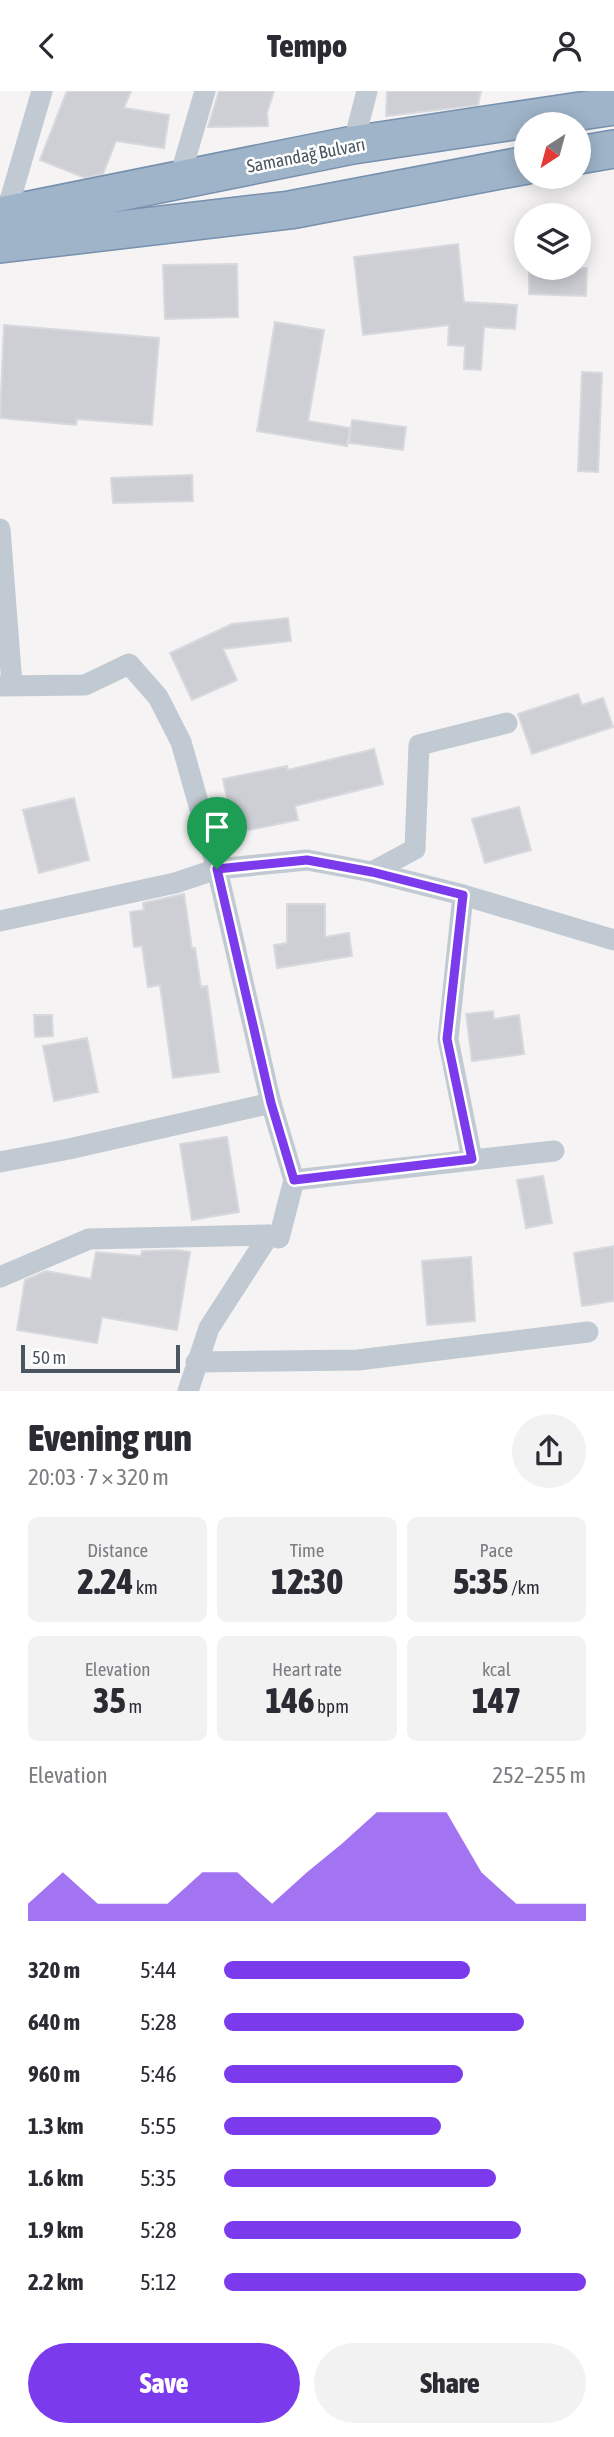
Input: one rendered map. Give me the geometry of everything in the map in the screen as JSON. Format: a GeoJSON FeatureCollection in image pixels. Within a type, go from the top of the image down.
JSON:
{"type":"FeatureCollection","features":[{"type":"Feature","properties":{"kind":"highway","name":"Samandağ Bulvarı"},"geometry":{"type":"LineString","coordinates":[[2,225],[179,180],[353,145],[614,106]]}},
{"type":"Feature","properties":{"kind":"highway"},"geometry":{"type":"LineString","coordinates":[[592,153],[614,149]]}},
{"type":"Feature","properties":{"kind":"highway"},"geometry":{"type":"LineString","coordinates":[[2,225],[290,210],[514,167]]}},
{"type":"Feature","properties":{"kind":"street"},"geometry":{"type":"LineString","coordinates":[[2,225],[42,91]]}},
{"type":"Feature","properties":{"kind":"street"},"geometry":{"type":"LineString","coordinates":[[179,180],[205,91]]}},
{"type":"Feature","properties":{"kind":"street"},"geometry":{"type":"LineString","coordinates":[[353,145],[367,91]]}},
{"type":"Feature","properties":{"kind":"street"},"geometry":{"type":"LineString","coordinates":[[0,529],[6,686],[85,685],[129,664],[158,697],[181,742],[217,869],[271,1103],[294,1180],[279,1238],[269,1235],[89,1239],[0,1277]]}},
{"type":"Feature","properties":{"kind":"street"},"geometry":{"type":"LineString","coordinates":[[372,872],[415,849],[419,745],[507,723]]}},
{"type":"Feature","properties":{"kind":"street"},"geometry":{"type":"LineString","coordinates":[[0,921],[175,883],[217,869],[307,860],[372,872],[463,895],[614,940]]}},
{"type":"Feature","properties":{"kind":"street"},"geometry":{"type":"LineString","coordinates":[[463,895],[447,1039],[472,1159]]}},
{"type":"Feature","properties":{"kind":"street"},"geometry":{"type":"LineString","coordinates":[[0,1162],[271,1103]]}},
{"type":"Feature","properties":{"kind":"street"},"geometry":{"type":"LineString","coordinates":[[294,1180],[554,1151]]}},
{"type":"Feature","properties":{"kind":"street"},"geometry":{"type":"LineString","coordinates":[[188,1391],[209,1328],[269,1235]]}},
{"type":"Feature","properties":{"kind":"street"},"geometry":{"type":"LineString","coordinates":[[196,1362],[358,1360],[587,1332]]}},
{"type":"Feature","properties":{"kind":"building"},"geometry":{"type":"Polygon","coordinates":[[[67,91],[131,91],[124,108],[169,115],[164,148],[116,141],[103,174],[85,178],[40,160],[67,91]]]}},
{"type":"Feature","properties":{"kind":"building"},"geometry":{"type":"Polygon","coordinates":[[[219,91],[274,91],[267,113],[268,126],[208,127],[219,91]]]}},
{"type":"Feature","properties":{"kind":"building"},"geometry":{"type":"Polygon","coordinates":[[[387,91],[481,91],[478,105],[386,116],[387,91]]]}},
{"type":"Feature","properties":{"kind":"building"},"geometry":{"type":"Polygon","coordinates":[[[458,244],[464,302],[517,305],[515,329],[484,327],[481,370],[464,369],[465,346],[448,345],[449,325],[363,335],[354,257],[458,244]]]}},
{"type":"Feature","properties":{"kind":"building"},"geometry":{"type":"Polygon","coordinates":[[[237,264],[238,317],[165,319],[163,265],[237,264]]]}},
{"type":"Feature","properties":{"kind":"building"},"geometry":{"type":"Polygon","coordinates":[[[529,280],[587,280],[586,296],[529,294],[529,280]]]}},
{"type":"Feature","properties":{"kind":"building"},"geometry":{"type":"Polygon","coordinates":[[[275,322],[324,330],[308,421],[350,428],[347,446],[257,431],[275,322]]]}},
{"type":"Feature","properties":{"kind":"building"},"geometry":{"type":"Polygon","coordinates":[[[4,325],[159,338],[152,425],[77,419],[76,425],[0,418],[4,325]]]}},
{"type":"Feature","properties":{"kind":"building"},"geometry":{"type":"Polygon","coordinates":[[[582,372],[602,373],[598,472],[578,471],[582,372]]]}},
{"type":"Feature","properties":{"kind":"building"},"geometry":{"type":"Polygon","coordinates":[[[352,420],[406,427],[403,450],[349,443],[352,420]]]}},
{"type":"Feature","properties":{"kind":"building"},"geometry":{"type":"Polygon","coordinates":[[[192,475],[193,501],[113,503],[111,478],[192,475]]]}},
{"type":"Feature","properties":{"kind":"building"},"geometry":{"type":"Polygon","coordinates":[[[288,618],[291,641],[223,649],[237,680],[192,700],[170,653],[232,624],[288,618]]]}},
{"type":"Feature","properties":{"kind":"building"},"geometry":{"type":"Polygon","coordinates":[[[578,694],[582,705],[603,698],[613,727],[532,754],[518,714],[578,694]]]}},
{"type":"Feature","properties":{"kind":"building"},"geometry":{"type":"Polygon","coordinates":[[[374,749],[383,784],[295,806],[298,820],[234,833],[223,779],[287,766],[288,770],[374,749]]]}},
{"type":"Feature","properties":{"kind":"building"},"geometry":{"type":"Polygon","coordinates":[[[74,798],[89,860],[39,873],[23,810],[74,798]]]}},
{"type":"Feature","properties":{"kind":"building"},"geometry":{"type":"Polygon","coordinates":[[[519,807],[531,850],[485,863],[472,819],[519,807]]]}},
{"type":"Feature","properties":{"kind":"building"},"geometry":{"type":"Polygon","coordinates":[[[184,894],[201,987],[207,986],[219,1072],[173,1078],[160,985],[148,987],[142,946],[134,947],[130,912],[144,910],[143,903],[184,894]]]}},
{"type":"Feature","properties":{"kind":"building"},"geometry":{"type":"Polygon","coordinates":[[[287,904],[325,904],[325,937],[349,933],[352,956],[277,968],[274,945],[287,943],[287,904]]]}},
{"type":"Feature","properties":{"kind":"building"},"geometry":{"type":"Polygon","coordinates":[[[493,1011],[494,1019],[519,1015],[524,1054],[472,1061],[466,1014],[493,1011]]]}},
{"type":"Feature","properties":{"kind":"building"},"geometry":{"type":"Polygon","coordinates":[[[34,1015],[52,1015],[53,1036],[35,1037],[34,1015]]]}},
{"type":"Feature","properties":{"kind":"building"},"geometry":{"type":"Polygon","coordinates":[[[87,1038],[98,1092],[54,1101],[43,1046],[87,1038]]]}},
{"type":"Feature","properties":{"kind":"building"},"geometry":{"type":"Polygon","coordinates":[[[227,1137],[239,1212],[192,1220],[180,1144],[227,1137]]]}},
{"type":"Feature","properties":{"kind":"building"},"geometry":{"type":"Polygon","coordinates":[[[543,1176],[552,1223],[526,1228],[517,1180],[543,1176]]]}},
{"type":"Feature","properties":{"kind":"building"},"geometry":{"type":"Polygon","coordinates":[[[614,1246],[614,1301],[582,1306],[574,1253],[614,1246]]]}},
{"type":"Feature","properties":{"kind":"building"},"geometry":{"type":"Polygon","coordinates":[[[142,1251],[190,1252],[177,1330],[102,1317],[97,1343],[17,1330],[25,1280],[46,1271],[91,1279],[96,1252],[141,1256],[142,1251]]]}},
{"type":"Feature","properties":{"kind":"building"},"geometry":{"type":"Polygon","coordinates":[[[471,1257],[475,1321],[427,1325],[422,1261],[471,1257]]]}},
{"type":"Feature","properties":{"kind":"route"},"geometry":{"type":"LineString","coordinates":[[307,860],[372,872],[463,895],[447,1039],[472,1159],[294,1180],[271,1103],[217,869],[307,860]]}}]}
